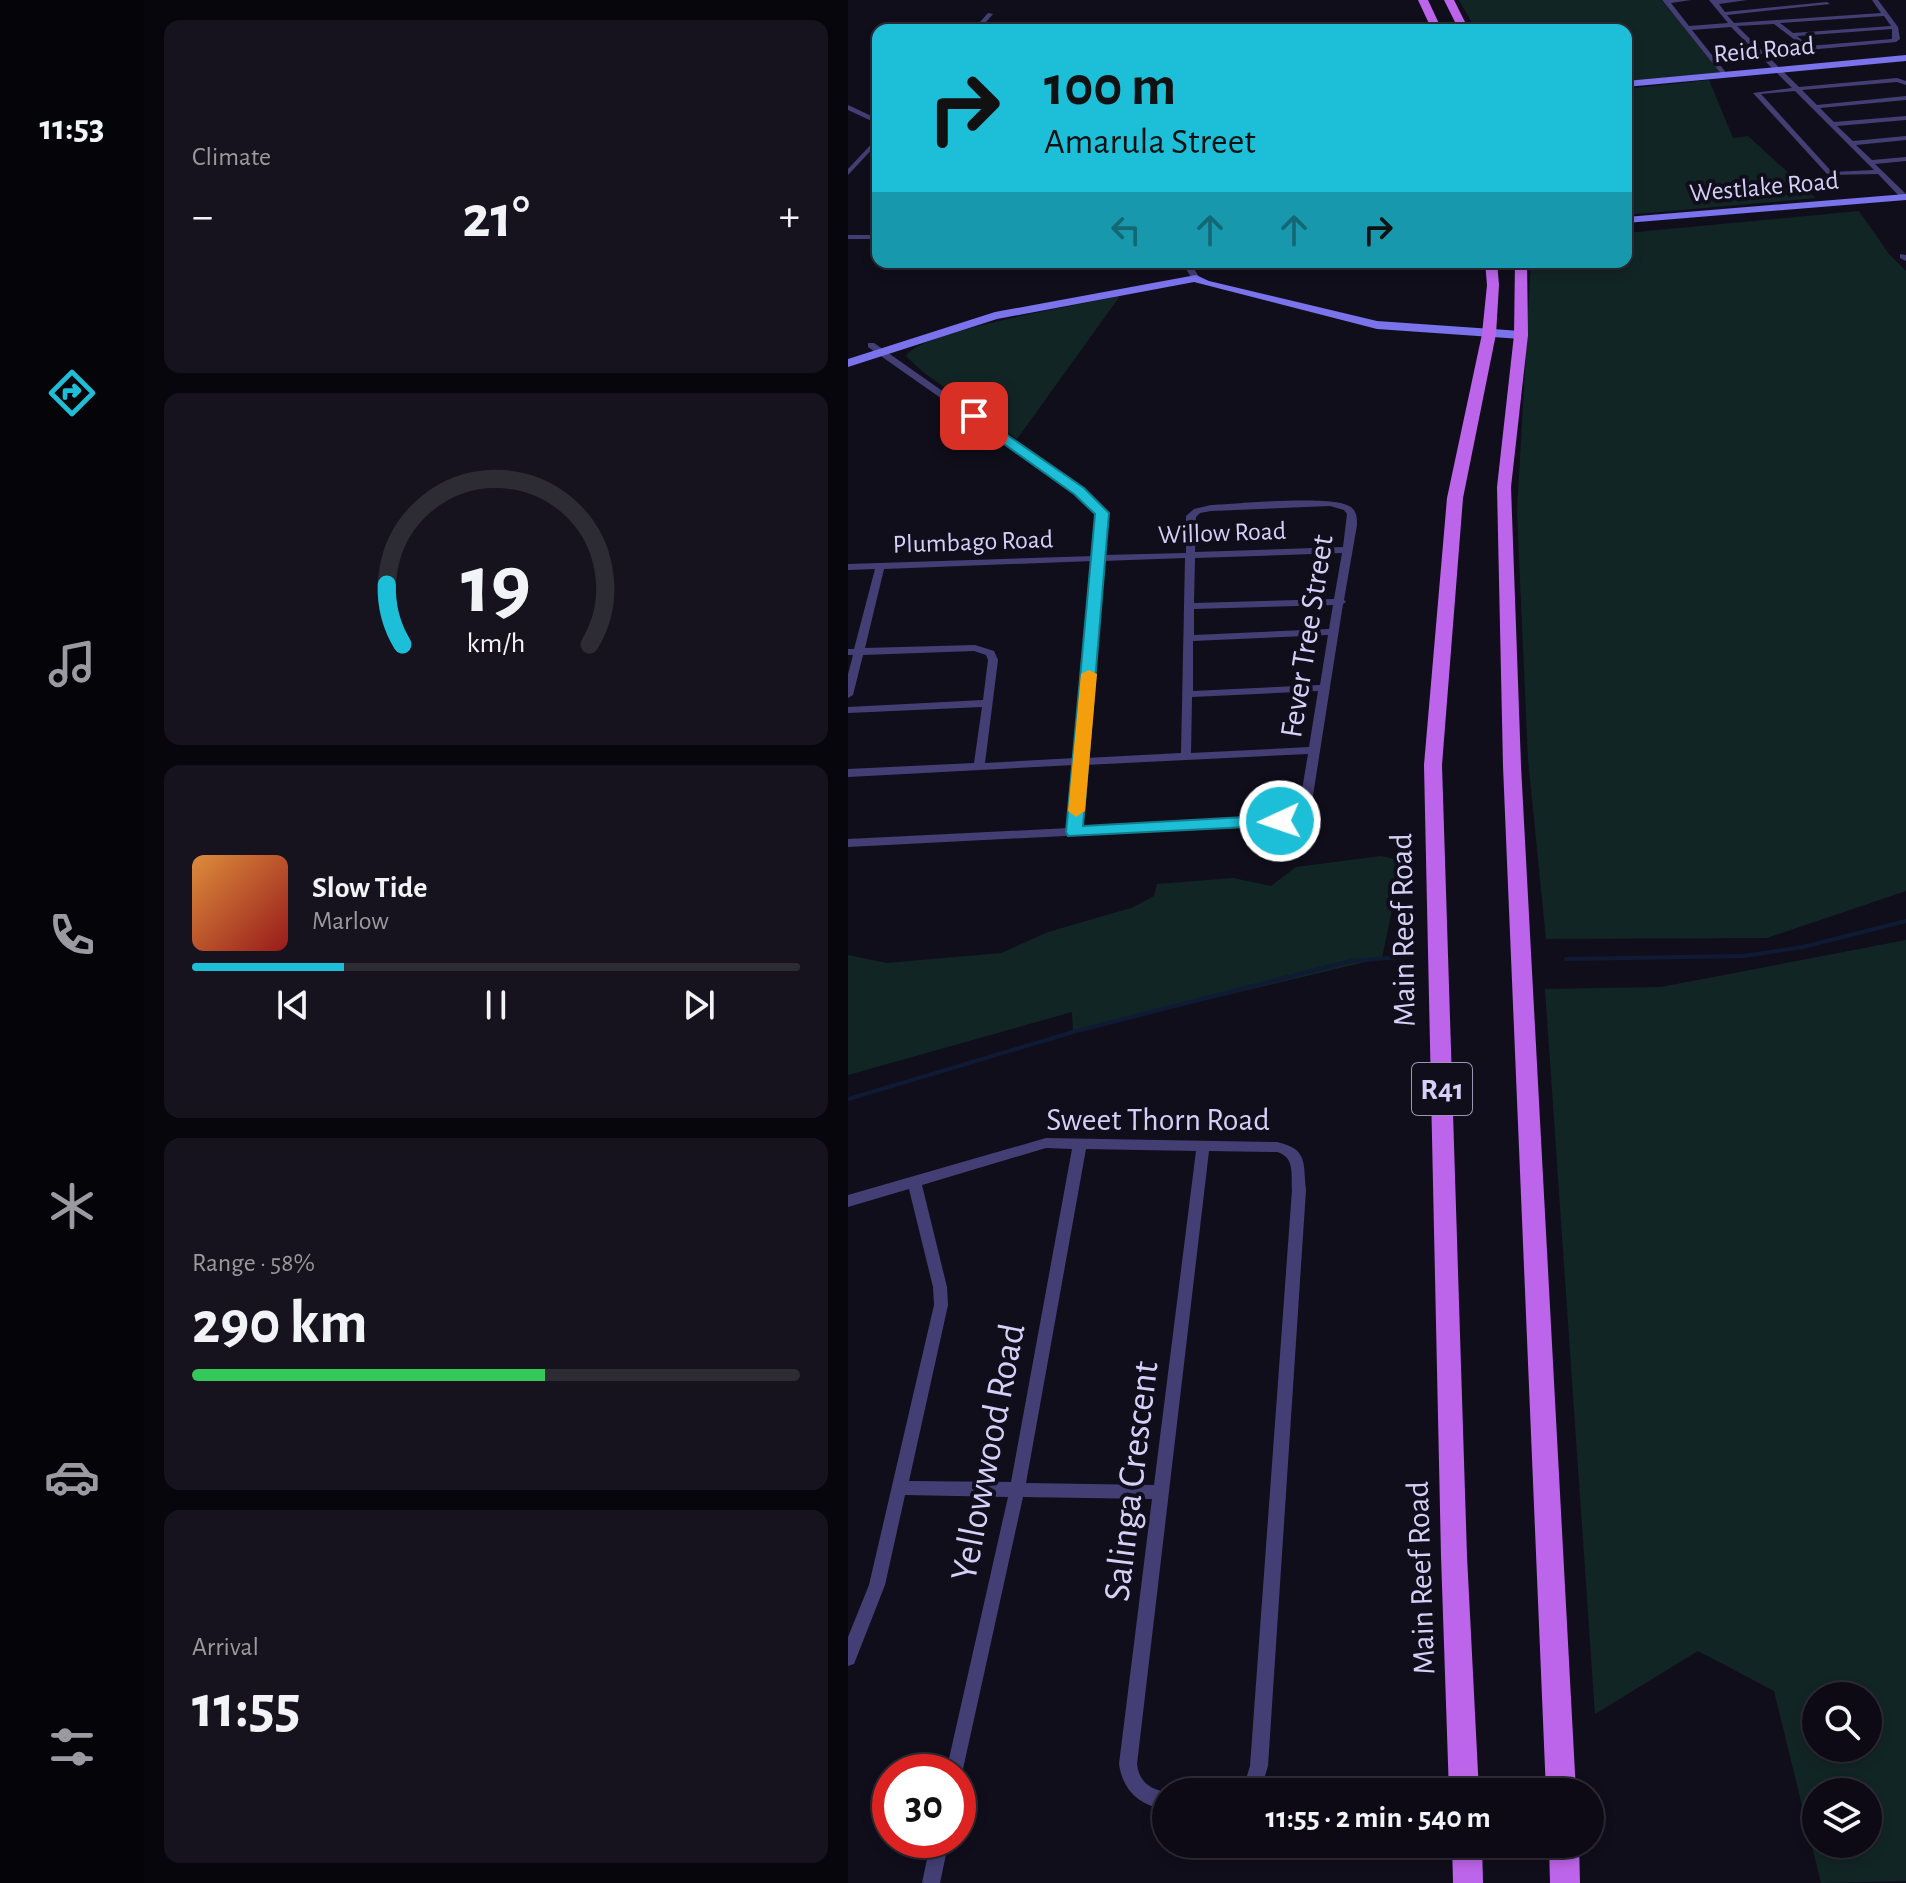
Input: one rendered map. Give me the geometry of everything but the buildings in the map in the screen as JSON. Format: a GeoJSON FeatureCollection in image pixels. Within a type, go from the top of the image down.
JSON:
{"type":"FeatureCollection","features":[{"type":"Feature","properties":{"kind":"main road"},"geometry":{"type":"LineString","coordinates":[[1423,0],[1434,24]]}},
{"type":"Feature","properties":{"kind":"main road"},"geometry":{"type":"LineString","coordinates":[[1449,0],[1461,24]]}},
{"type":"Feature","properties":{"kind":"main road","name":"Main Reef Road"},"geometry":{"type":"LineString","coordinates":[[1463,1778],[1454,1556],[1433,765],[1455,498],[1489,334],[1492,268]]}},
{"type":"Feature","properties":{"kind":"main road"},"geometry":{"type":"LineString","coordinates":[[1521,268],[1521,335],[1506,445],[1505,533],[1512,766],[1560,1778]]}},
{"type":"Feature","properties":{"kind":"main road"},"geometry":{"type":"LineString","coordinates":[[1467,1858],[1467,1882]]}},
{"type":"Feature","properties":{"kind":"main road"},"geometry":{"type":"LineString","coordinates":[[1564,1858],[1565,1883]]}},
{"type":"Feature","properties":{"kind":"street"},"geometry":{"type":"LineString","coordinates":[[1666,1],[1688,0]]}},
{"type":"Feature","properties":{"kind":"street"},"geometry":{"type":"LineString","coordinates":[[1713,1],[1744,0]]}},
{"type":"Feature","properties":{"kind":"street"},"geometry":{"type":"LineString","coordinates":[[1875,0],[1895,27],[1896,40]]}},
{"type":"Feature","properties":{"kind":"street"},"geometry":{"type":"LineString","coordinates":[[1666,1],[1725,75]]}},
{"type":"Feature","properties":{"kind":"street"},"geometry":{"type":"LineString","coordinates":[[1713,1],[1733,26],[1906,199]]}},
{"type":"Feature","properties":{"kind":"street"},"geometry":{"type":"LineString","coordinates":[[1723,14],[1826,2],[1841,18]]}},
{"type":"Feature","properties":{"kind":"street"},"geometry":{"type":"LineString","coordinates":[[981,24],[990,14]]}},
{"type":"Feature","properties":{"kind":"street"},"geometry":{"type":"LineString","coordinates":[[1688,28],[1887,14]]}},
{"type":"Feature","properties":{"kind":"street"},"geometry":{"type":"LineString","coordinates":[[1776,23],[1808,48],[1896,40],[1906,43]]}},
{"type":"Feature","properties":{"kind":"street"},"geometry":{"type":"LineString","coordinates":[[1791,35],[1895,27]]}},
{"type":"Feature","properties":{"kind":"street","name":"Reid Road"},"geometry":{"type":"LineString","coordinates":[[1632,83],[1906,58]]}},
{"type":"Feature","properties":{"kind":"street"},"geometry":{"type":"LineString","coordinates":[[1880,172],[1830,174],[1756,95],[1897,80],[1906,83]]}},
{"type":"Feature","properties":{"kind":"street"},"geometry":{"type":"LineString","coordinates":[[1815,107],[1906,98]]}},
{"type":"Feature","properties":{"kind":"street"},"geometry":{"type":"LineString","coordinates":[[848,107],[872,119]]}},
{"type":"Feature","properties":{"kind":"street"},"geometry":{"type":"LineString","coordinates":[[1832,124],[1906,118]]}},
{"type":"Feature","properties":{"kind":"street"},"geometry":{"type":"LineString","coordinates":[[1851,143],[1906,138]]}},
{"type":"Feature","properties":{"kind":"street"},"geometry":{"type":"LineString","coordinates":[[848,173],[872,146]]}},
{"type":"Feature","properties":{"kind":"street"},"geometry":{"type":"LineString","coordinates":[[1870,162],[1906,159]]}},
{"type":"Feature","properties":{"kind":"street","name":"Westlake Road"},"geometry":{"type":"LineString","coordinates":[[1632,220],[1906,199]]}},
{"type":"Feature","properties":{"kind":"street","name":"Westlake Road"},"geometry":{"type":"LineString","coordinates":[[1632,225],[1906,199]]}},
{"type":"Feature","properties":{"kind":"street"},"geometry":{"type":"LineString","coordinates":[[848,237],[872,237]]}},
{"type":"Feature","properties":{"kind":"street"},"geometry":{"type":"LineString","coordinates":[[848,352],[1192,270],[1205,283],[1377,325],[1521,335]]}},
{"type":"Feature","properties":{"kind":"street"},"geometry":{"type":"LineString","coordinates":[[848,363],[875,348]]}},
{"type":"Feature","properties":{"kind":"street"},"geometry":{"type":"LineString","coordinates":[[875,348],[1098,506],[1103,521],[1074,832]]}},
{"type":"Feature","properties":{"kind":"street","name":"Fever Tree Street"},"geometry":{"type":"LineString","coordinates":[[848,843],[1289,819],[1303,811],[1333,632],[1341,602],[1352,514],[1347,508],[1336,504],[1205,508],[1191,516],[1190,555]]}},
{"type":"Feature","properties":{"kind":"street","name":"Willow Road"},"geometry":{"type":"LineString","coordinates":[[1099,559],[1347,550]]}},
{"type":"Feature","properties":{"kind":"street"},"geometry":{"type":"LineString","coordinates":[[1186,757],[1190,555]]}},
{"type":"Feature","properties":{"kind":"street","name":"Plumbago Road"},"geometry":{"type":"LineString","coordinates":[[848,567],[1099,559]]}},
{"type":"Feature","properties":{"kind":"street"},"geometry":{"type":"LineString","coordinates":[[848,695],[852,651],[880,566]]}},
{"type":"Feature","properties":{"kind":"street"},"geometry":{"type":"LineString","coordinates":[[1191,606],[1341,602]]}},
{"type":"Feature","properties":{"kind":"street"},"geometry":{"type":"LineString","coordinates":[[1190,638],[1333,632]]}},
{"type":"Feature","properties":{"kind":"street"},"geometry":{"type":"LineString","coordinates":[[852,651],[986,650],[993,660],[979,766]]}},
{"type":"Feature","properties":{"kind":"street"},"geometry":{"type":"LineString","coordinates":[[1188,694],[1324,688]]}},
{"type":"Feature","properties":{"kind":"street"},"geometry":{"type":"LineString","coordinates":[[848,710],[987,703]]}},
{"type":"Feature","properties":{"kind":"street"},"geometry":{"type":"LineString","coordinates":[[848,773],[1314,750]]}},
{"type":"Feature","properties":{"kind":"street","name":"Sweet Thorn Road"},"geometry":{"type":"LineString","coordinates":[[848,1201],[1038,1144],[1285,1148],[1298,1162],[1299,1190],[1259,1766],[1255,1778]]}},
{"type":"Feature","properties":{"kind":"street","name":"Yellowwood Road"},"geometry":{"type":"LineString","coordinates":[[959,1754],[1017,1490],[1080,1144]]}},
{"type":"Feature","properties":{"kind":"street","name":"Salinga Crescent"},"geometry":{"type":"LineString","coordinates":[[1152,1798],[1140,1791],[1131,1779],[1128,1764],[1203,1147]]}},
{"type":"Feature","properties":{"kind":"street"},"geometry":{"type":"LineString","coordinates":[[848,1658],[877,1585],[941,1305],[940,1287],[914,1181]]}},
{"type":"Feature","properties":{"kind":"street"},"geometry":{"type":"LineString","coordinates":[[901,1488],[1161,1492]]}},
{"type":"Feature","properties":{"kind":"street"},"geometry":{"type":"LineString","coordinates":[[931,1883],[936,1858]]}},
{"type":"Feature","properties":{"kind":"green space"},"geometry":{"type":"Polygon","coordinates":[[[1459,0],[1661,0],[1723,73],[1632,81],[1632,24],[1473,24],[1459,0]]]}},
{"type":"Feature","properties":{"kind":"green space"},"geometry":{"type":"Polygon","coordinates":[[[1709,80],[1733,138],[1748,136],[1816,198],[1632,214],[1632,88],[1709,80]]]}},
{"type":"Feature","properties":{"kind":"green space"},"geometry":{"type":"Polygon","coordinates":[[[1859,211],[1889,254],[1906,271],[1906,891],[1767,938],[1546,939],[1528,759],[1517,512],[1531,268],[1632,268],[1632,232],[1859,211]]]}},
{"type":"Feature","properties":{"kind":"green space"},"geometry":{"type":"Polygon","coordinates":[[[1120,296],[1017,439],[923,372],[906,356],[917,347],[970,328],[1120,296]]]}},
{"type":"Feature","properties":{"kind":"green space"},"geometry":{"type":"Polygon","coordinates":[[[1381,856],[1402,861],[1382,958],[1073,1032],[1072,1012],[848,1075],[848,955],[887,963],[1001,953],[1048,932],[1131,908],[1154,896],[1157,884],[1233,878],[1271,886],[1296,867],[1381,856]]]}},
{"type":"Feature","properties":{"kind":"green space"},"geometry":{"type":"Polygon","coordinates":[[[1906,940],[1906,1881],[1821,1883],[1815,1858],[1882,1858],[1882,1778],[1802,1778],[1802,1805],[1774,1691],[1698,1651],[1595,1714],[1545,989],[1661,987],[1906,940]]]}},
{"type":"Feature","properties":{"kind":"waterway"},"geometry":{"type":"LineString","coordinates":[[1566,959],[1743,956],[1803,947],[1906,921]]}},
{"type":"Feature","properties":{"kind":"waterway"},"geometry":{"type":"LineString","coordinates":[[848,1099],[1073,1032],[1351,961],[1401,957]]}},
{"type":"Feature","properties":{"kind":"slow traffic"},"geometry":{"type":"LineString","coordinates":[[1076,811],[1089,674]]}},
{"type":"Feature","properties":{"kind":"route"},"geometry":{"type":"LineString","coordinates":[[974,416],[1079,491],[1102,513],[1074,832],[1280,821]]}}]}
